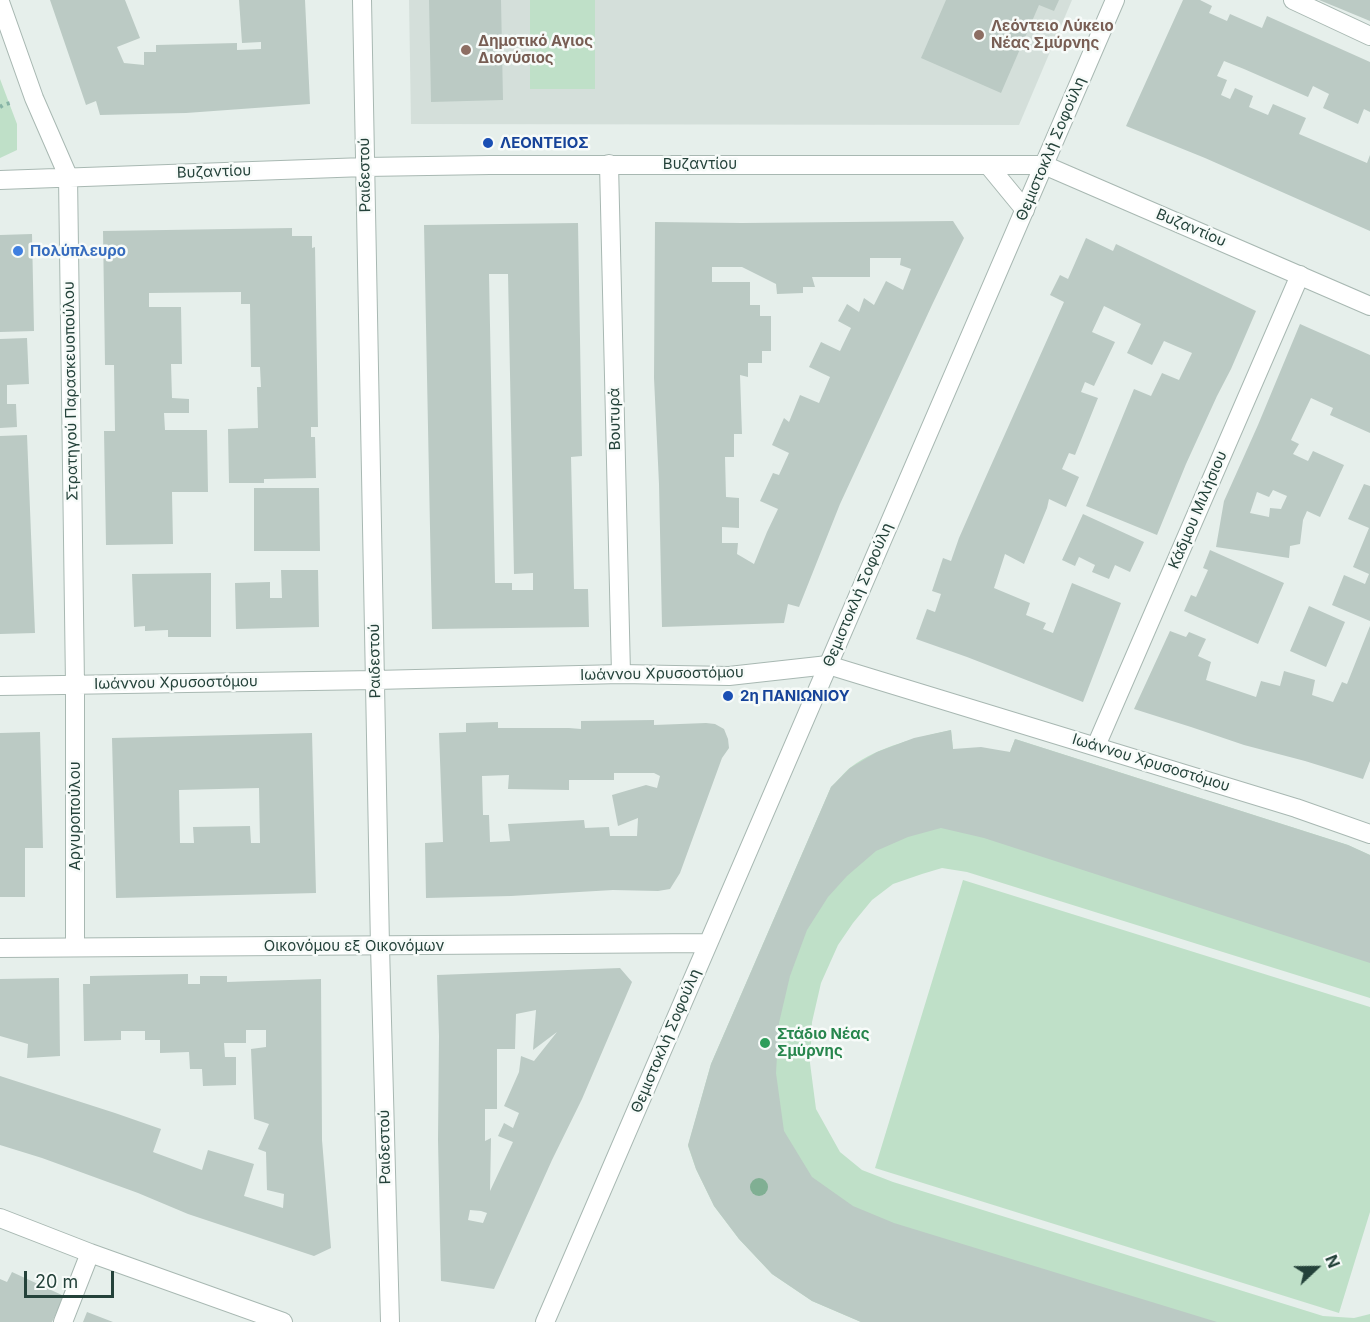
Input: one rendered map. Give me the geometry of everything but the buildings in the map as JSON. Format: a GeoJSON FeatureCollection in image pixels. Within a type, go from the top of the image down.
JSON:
{"type":"FeatureCollection","features":[{"type":"Feature","properties":{"kind":"street","name":"Ραιδεστού"},"geometry":{"type":"LineString","coordinates":[[362,0],[380,946],[390,1322]]}},
{"type":"Feature","properties":{"kind":"street","name":"Θεμιστοκλή Σοφούλη"},"geometry":{"type":"LineString","coordinates":[[545,1322],[1114,0]]}},
{"type":"Feature","properties":{"kind":"street"},"geometry":{"type":"LineString","coordinates":[[1293,0],[1370,36]]}},
{"type":"Feature","properties":{"kind":"street","name":"Στρατηγού Παρασκευοπούλου"},"geometry":{"type":"LineString","coordinates":[[0,2],[34,98],[68,176],[75,685]]}},
{"type":"Feature","properties":{"kind":"street","name":"Βυζαντίου"},"geometry":{"type":"LineString","coordinates":[[0,180],[365,168],[609,164],[1044,165],[1370,306]]}},
{"type":"Feature","properties":{"kind":"street","name":"Βουτυρά"},"geometry":{"type":"LineString","coordinates":[[609,164],[621,674]]}},
{"type":"Feature","properties":{"kind":"street"},"geometry":{"type":"LineString","coordinates":[[988,165],[1025,210]]}},
{"type":"Feature","properties":{"kind":"street","name":"Κάδμου Μιλήσιου"},"geometry":{"type":"LineString","coordinates":[[1096,746],[1300,275]]}},
{"type":"Feature","properties":{"kind":"street","name":"Ιωάννου Χρυσοστόμου"},"geometry":{"type":"LineString","coordinates":[[0,686],[621,674],[729,676],[828,665],[1296,807],[1370,834]]}},
{"type":"Feature","properties":{"kind":"street","name":"Αργυροπούλου"},"geometry":{"type":"LineString","coordinates":[[75,685],[75,947]]}},
{"type":"Feature","properties":{"kind":"street","name":"Οικονόμου εξ Οικονόμων"},"geometry":{"type":"LineString","coordinates":[[0,948],[708,943]]}},
{"type":"Feature","properties":{"kind":"street"},"geometry":{"type":"LineString","coordinates":[[0,1218],[90,1253],[283,1322]]}},
{"type":"Feature","properties":{"kind":"street"},"geometry":{"type":"LineString","coordinates":[[63,1322],[90,1253]]}},
{"type":"Feature","properties":{"kind":"shaded area"},"geometry":{"type":"Polygon","coordinates":[[[409,0],[1072,0],[1019,125],[411,124],[409,0]]]}},
{"type":"Feature","properties":{"kind":"green space"},"geometry":{"type":"Polygon","coordinates":[[[530,0],[595,0],[595,89],[530,89],[530,0]]]}},
{"type":"Feature","properties":{"kind":"green space"},"geometry":{"type":"Polygon","coordinates":[[[0,79],[17,124],[17,150],[0,158],[0,79]]]}},
{"type":"Feature","properties":{"kind":"green space","name":"Στάδιο Νέας Σμύρνης"},"geometry":{"type":"Polygon","coordinates":[[[951,730],[953,749],[1010,752],[1015,739],[1348,845],[1370,855],[1370,998],[967,872],[942,868],[893,884],[872,900],[838,945],[821,983],[812,1022],[810,1063],[816,1109],[840,1152],[862,1170],[893,1182],[1323,1316],[1354,1318],[1370,1314],[1370,1322],[861,1322],[812,1301],[772,1274],[739,1239],[714,1206],[696,1169],[688,1146],[711,1064],[831,787],[851,767],[874,753],[951,730]]]}},
{"type":"Feature","properties":{"kind":"green space"},"geometry":{"type":"Polygon","coordinates":[[[963,880],[1370,1007],[1370,1212],[1339,1313],[875,1168],[963,880]]]}},
{"type":"Feature","properties":{"kind":"place","name":"Λεόντειο Λύκειο Νέας Σμύρνης"},"geometry":{"type":"Point","coordinates":[979,35]}},
{"type":"Feature","properties":{"kind":"place","name":"Δημοτικό Αγιος Διονύσιος"},"geometry":{"type":"Point","coordinates":[466,50]}},
{"type":"Feature","properties":{"kind":"place","name":"ΛΕΟΝΤΕΙΟΣ"},"geometry":{"type":"Point","coordinates":[488,143]}},
{"type":"Feature","properties":{"kind":"place","name":"Πολύπλευρο"},"geometry":{"type":"Point","coordinates":[18,251]}},
{"type":"Feature","properties":{"kind":"place","name":"2η ΠΑΝΙΩΝΙΟΥ"},"geometry":{"type":"Point","coordinates":[728,696]}},
{"type":"Feature","properties":{"kind":"place","name":"Στάδιο Νέας Σμύρνης"},"geometry":{"type":"Point","coordinates":[765,1043]}}]}
